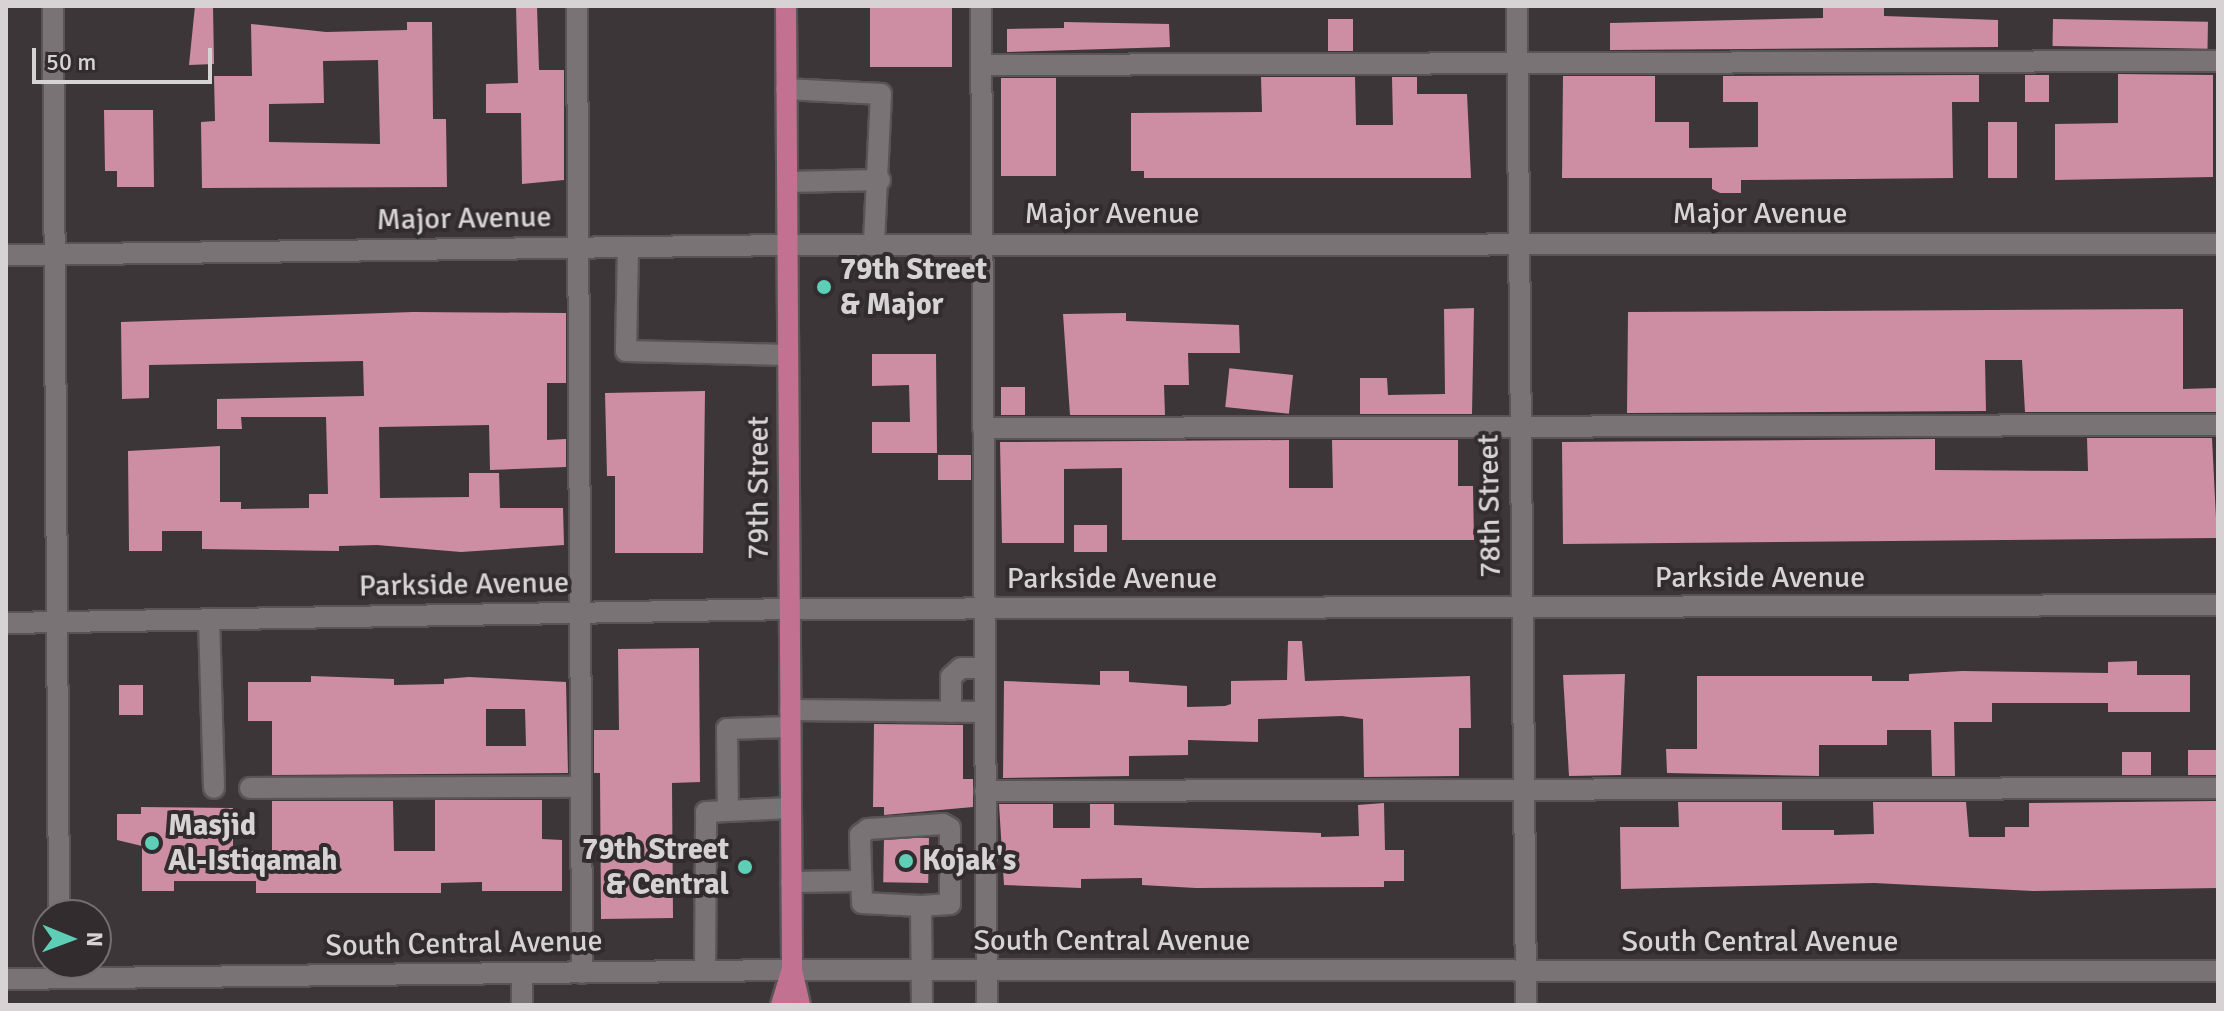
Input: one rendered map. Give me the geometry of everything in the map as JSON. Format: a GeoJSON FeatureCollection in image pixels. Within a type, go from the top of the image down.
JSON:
{"type":"FeatureCollection","features":[{"type":"Feature","properties":{"kind":"main road","name":"79th Street"},"geometry":{"type":"LineString","coordinates":[[786,6],[792,970],[800,1005]]}},
{"type":"Feature","properties":{"kind":"main road","name":"79th Street"},"geometry":{"type":"LineString","coordinates":[[781,1005],[792,970]]}},
{"type":"Feature","properties":{"kind":"street"},"geometry":{"type":"LineString","coordinates":[[53,6],[59,899]]}},
{"type":"Feature","properties":{"kind":"street"},"geometry":{"type":"LineString","coordinates":[[577,6],[582,973]]}},
{"type":"Feature","properties":{"kind":"street"},"geometry":{"type":"LineString","coordinates":[[981,6],[987,1005]]}},
{"type":"Feature","properties":{"kind":"street","name":"78th Street"},"geometry":{"type":"LineString","coordinates":[[1517,6],[1516,243],[1526,1005]]}},
{"type":"Feature","properties":{"kind":"street"},"geometry":{"type":"LineString","coordinates":[[981,65],[2218,61]]}},
{"type":"Feature","properties":{"kind":"street"},"geometry":{"type":"LineString","coordinates":[[786,89],[881,94],[880,180],[874,244]]}},
{"type":"Feature","properties":{"kind":"street"},"geometry":{"type":"LineString","coordinates":[[787,182],[880,180]]}},
{"type":"Feature","properties":{"kind":"street","name":"Major Avenue"},"geometry":{"type":"LineString","coordinates":[[6,255],[874,244],[2218,244]]}},
{"type":"Feature","properties":{"kind":"street"},"geometry":{"type":"LineString","coordinates":[[628,247],[626,351],[788,355]]}},
{"type":"Feature","properties":{"kind":"street"},"geometry":{"type":"LineString","coordinates":[[983,428],[2218,425]]}},
{"type":"Feature","properties":{"kind":"street","name":"Parkside Avenue"},"geometry":{"type":"LineString","coordinates":[[6,623],[790,609],[2218,605]]}},
{"type":"Feature","properties":{"kind":"street"},"geometry":{"type":"LineString","coordinates":[[209,619],[214,788]]}},
{"type":"Feature","properties":{"kind":"street"},"geometry":{"type":"LineString","coordinates":[[951,712],[951,677],[961,668],[985,668]]}},
{"type":"Feature","properties":{"kind":"street"},"geometry":{"type":"LineString","coordinates":[[728,811],[727,729],[790,719],[985,712]]}},
{"type":"Feature","properties":{"kind":"street"},"geometry":{"type":"LineString","coordinates":[[250,788],[581,787]]}},
{"type":"Feature","properties":{"kind":"street"},"geometry":{"type":"LineString","coordinates":[[985,791],[2218,788]]}},
{"type":"Feature","properties":{"kind":"street"},"geometry":{"type":"LineString","coordinates":[[705,971],[706,812],[791,808]]}},
{"type":"Feature","properties":{"kind":"street"},"geometry":{"type":"LineString","coordinates":[[943,824],[950,828],[950,904],[921,906],[862,903],[860,835],[868,829],[943,824]]}},
{"type":"Feature","properties":{"kind":"street"},"geometry":{"type":"LineString","coordinates":[[791,882],[860,881]]}},
{"type":"Feature","properties":{"kind":"street"},"geometry":{"type":"LineString","coordinates":[[921,906],[922,1005]]}},
{"type":"Feature","properties":{"kind":"street","name":"South Central Avenue"},"geometry":{"type":"LineString","coordinates":[[112,971],[522,974],[792,970],[2218,971]]}},
{"type":"Feature","properties":{"kind":"street"},"geometry":{"type":"LineString","coordinates":[[522,974],[522,1005]]}},
{"type":"Feature","properties":{"kind":"street","name":"South Central Avenue"},"geometry":{"type":"LineString","coordinates":[[6,979],[32,975]]}},
{"type":"Feature","properties":{"kind":"building"},"geometry":{"type":"Polygon","coordinates":[[[195,6],[213,6],[214,64],[189,65],[195,6]]]}},
{"type":"Feature","properties":{"kind":"building"},"geometry":{"type":"Polygon","coordinates":[[[516,6],[537,6],[539,70],[564,70],[564,180],[522,184],[521,113],[486,113],[486,84],[518,83],[516,6]]]}},
{"type":"Feature","properties":{"kind":"building"},"geometry":{"type":"Polygon","coordinates":[[[870,6],[952,6],[952,67],[870,67],[870,6]]]}},
{"type":"Feature","properties":{"kind":"building"},"geometry":{"type":"Polygon","coordinates":[[[1823,6],[1884,6],[1884,16],[1998,20],[1998,47],[1610,50],[1610,23],[1823,18],[1823,6]]]}},
{"type":"Feature","properties":{"kind":"building"},"geometry":{"type":"Polygon","coordinates":[[[1328,19],[1353,19],[1353,51],[1328,51],[1328,19]]]}},
{"type":"Feature","properties":{"kind":"building"},"geometry":{"type":"Polygon","coordinates":[[[2053,19],[2208,22],[2208,49],[2053,46],[2053,19]]]}},
{"type":"Feature","properties":{"kind":"building"},"geometry":{"type":"Polygon","coordinates":[[[407,22],[432,22],[433,119],[446,119],[447,187],[202,188],[201,122],[215,121],[214,76],[252,76],[251,24],[326,32],[407,30],[407,22]],[[378,60],[323,61],[324,103],[269,104],[269,142],[380,144],[378,60]]]}},
{"type":"Feature","properties":{"kind":"building"},"geometry":{"type":"Polygon","coordinates":[[[1064,22],[1169,24],[1170,47],[1007,52],[1007,29],[1064,28],[1064,22]]]}},
{"type":"Feature","properties":{"kind":"building"},"geometry":{"type":"Polygon","coordinates":[[[2118,74],[2213,75],[2213,177],[2055,180],[2055,124],[2118,123],[2118,74]]]}},
{"type":"Feature","properties":{"kind":"building"},"geometry":{"type":"Polygon","coordinates":[[[1979,75],[1979,102],[1952,102],[1953,178],[1741,180],[1741,193],[1720,193],[1712,189],[1712,178],[1562,178],[1563,76],[1655,76],[1655,122],[1689,122],[1689,148],[1758,147],[1758,102],[1723,102],[1723,76],[1979,75]]]}},
{"type":"Feature","properties":{"kind":"building"},"geometry":{"type":"Polygon","coordinates":[[[2025,75],[2049,75],[2049,102],[2025,102],[2025,75]]]}},
{"type":"Feature","properties":{"kind":"building"},"geometry":{"type":"Polygon","coordinates":[[[1261,77],[1355,77],[1356,125],[1393,125],[1392,77],[1417,77],[1417,94],[1467,94],[1471,178],[1144,178],[1144,171],[1131,171],[1131,113],[1262,112],[1261,77]]]}},
{"type":"Feature","properties":{"kind":"building"},"geometry":{"type":"Polygon","coordinates":[[[1001,78],[1056,78],[1056,176],[1001,176],[1001,78]]]}},
{"type":"Feature","properties":{"kind":"building"},"geometry":{"type":"Polygon","coordinates":[[[104,110],[153,110],[154,187],[117,187],[117,171],[105,171],[104,110]]]}},
{"type":"Feature","properties":{"kind":"building"},"geometry":{"type":"Polygon","coordinates":[[[1988,122],[2017,122],[2017,178],[1988,178],[1988,122]]]}},
{"type":"Feature","properties":{"kind":"building"},"geometry":{"type":"Polygon","coordinates":[[[1474,308],[1472,414],[1360,414],[1360,378],[1387,378],[1388,395],[1445,394],[1444,309],[1474,308]]]}},
{"type":"Feature","properties":{"kind":"building"},"geometry":{"type":"Polygon","coordinates":[[[2183,309],[2183,389],[2216,388],[2216,412],[2025,412],[2022,360],[1985,360],[1986,411],[1627,413],[1628,312],[2183,309]]]}},
{"type":"Feature","properties":{"kind":"building"},"geometry":{"type":"Polygon","coordinates":[[[413,312],[566,313],[566,383],[547,383],[547,440],[566,439],[566,467],[490,470],[489,425],[379,427],[380,498],[469,497],[469,473],[499,473],[500,508],[563,508],[564,545],[461,552],[377,545],[339,546],[339,551],[202,549],[202,531],[162,531],[162,551],[129,551],[128,451],[220,446],[220,502],[241,502],[241,509],[309,508],[309,494],[328,494],[326,417],[241,417],[242,429],[217,429],[217,399],[364,396],[363,361],[149,365],[149,398],[122,399],[121,322],[413,312]]]}},
{"type":"Feature","properties":{"kind":"building"},"geometry":{"type":"Polygon","coordinates":[[[1126,313],[1126,321],[1239,325],[1240,353],[1188,353],[1189,385],[1164,385],[1165,415],[1070,415],[1063,314],[1126,313]]]}},
{"type":"Feature","properties":{"kind":"building"},"geometry":{"type":"Polygon","coordinates":[[[872,354],[936,354],[937,453],[872,453],[872,422],[910,422],[909,385],[872,386],[872,354]]]}},
{"type":"Feature","properties":{"kind":"building"},"geometry":{"type":"Polygon","coordinates":[[[1229,368],[1293,375],[1289,414],[1225,407],[1229,368]]]}},
{"type":"Feature","properties":{"kind":"building"},"geometry":{"type":"Polygon","coordinates":[[[1001,387],[1025,387],[1025,415],[1001,415],[1001,387]]]}},
{"type":"Feature","properties":{"kind":"building"},"geometry":{"type":"Polygon","coordinates":[[[705,391],[703,553],[615,553],[615,476],[607,476],[605,393],[705,391]]]}},
{"type":"Feature","properties":{"kind":"building"},"geometry":{"type":"Polygon","coordinates":[[[2087,438],[2212,438],[2217,538],[1563,544],[1562,442],[1935,439],[1935,470],[2088,471],[2087,438]]]}},
{"type":"Feature","properties":{"kind":"building"},"geometry":{"type":"Polygon","coordinates":[[[1289,440],[1289,488],[1333,488],[1332,440],[1458,440],[1458,486],[1473,486],[1474,540],[1122,540],[1122,468],[1064,469],[1064,543],[1002,543],[1000,442],[1289,440]]]}},
{"type":"Feature","properties":{"kind":"building"},"geometry":{"type":"Polygon","coordinates":[[[938,455],[971,455],[971,480],[938,480],[938,455]]]}},
{"type":"Feature","properties":{"kind":"building"},"geometry":{"type":"Polygon","coordinates":[[[1074,525],[1107,525],[1107,552],[1074,552],[1074,525]]]}},
{"type":"Feature","properties":{"kind":"building"},"geometry":{"type":"Polygon","coordinates":[[[1288,641],[1302,641],[1305,681],[1470,676],[1471,728],[1459,728],[1459,776],[1364,777],[1363,719],[1342,716],[1258,719],[1258,742],[1188,740],[1188,755],[1129,756],[1129,776],[1003,778],[1004,681],[1100,685],[1100,671],[1129,671],[1129,682],[1187,686],[1187,707],[1225,706],[1231,704],[1231,681],[1287,680],[1288,641]]]}},
{"type":"Feature","properties":{"kind":"building"},"geometry":{"type":"Polygon","coordinates":[[[699,648],[700,782],[672,783],[673,918],[601,919],[600,773],[594,773],[594,730],[619,730],[618,649],[699,648]]]}},
{"type":"Feature","properties":{"kind":"building"},"geometry":{"type":"Polygon","coordinates":[[[2137,661],[2137,675],[2190,675],[2190,712],[2108,712],[2108,703],[1992,703],[1992,722],[1954,722],[1955,776],[1932,776],[1931,730],[1887,730],[1887,745],[1819,745],[1819,776],[1667,773],[1666,749],[1697,749],[1697,676],[1872,676],[1872,681],[1909,681],[1909,674],[1962,671],[2108,673],[2108,662],[2137,661]]]}},
{"type":"Feature","properties":{"kind":"building"},"geometry":{"type":"Polygon","coordinates":[[[1625,674],[1621,775],[1569,776],[1563,675],[1625,674]]]}},
{"type":"Feature","properties":{"kind":"building"},"geometry":{"type":"Polygon","coordinates":[[[311,676],[394,679],[394,685],[444,684],[444,679],[469,677],[566,682],[568,773],[272,775],[272,721],[248,721],[248,682],[311,682],[311,676]],[[486,709],[486,746],[526,746],[525,709],[486,709]]]}},
{"type":"Feature","properties":{"kind":"building"},"geometry":{"type":"Polygon","coordinates":[[[119,685],[143,685],[143,715],[119,715],[119,685]]]}},
{"type":"Feature","properties":{"kind":"building"},"geometry":{"type":"Polygon","coordinates":[[[874,724],[963,725],[963,779],[973,779],[973,807],[884,815],[884,807],[873,807],[874,724]]]}},
{"type":"Feature","properties":{"kind":"building"},"geometry":{"type":"Polygon","coordinates":[[[2188,750],[2216,750],[2216,775],[2188,775],[2188,750]]]}},
{"type":"Feature","properties":{"kind":"building"},"geometry":{"type":"Polygon","coordinates":[[[2122,752],[2151,752],[2151,775],[2122,775],[2122,752]]]}},
{"type":"Feature","properties":{"kind":"building"},"geometry":{"type":"Polygon","coordinates":[[[435,800],[542,800],[542,839],[562,840],[562,891],[482,891],[482,882],[441,883],[441,893],[256,893],[256,881],[174,881],[174,891],[142,891],[142,846],[117,840],[117,814],[141,814],[141,807],[233,808],[233,851],[272,851],[272,801],[393,801],[394,851],[435,851],[435,800]]]}},
{"type":"Feature","properties":{"kind":"building"},"geometry":{"type":"Polygon","coordinates":[[[2216,801],[2218,888],[2033,891],[1874,883],[1621,889],[1620,827],[1679,827],[1678,802],[1782,802],[1782,830],[1834,830],[1834,835],[1874,834],[1873,802],[1966,802],[1969,837],[2005,837],[2005,827],[2029,827],[2029,803],[2216,801]]]}},
{"type":"Feature","properties":{"kind":"building"},"geometry":{"type":"Polygon","coordinates":[[[1384,803],[1385,850],[1404,850],[1404,881],[1384,881],[1384,887],[1196,888],[1142,885],[1142,878],[1081,879],[1081,888],[1004,885],[999,804],[1053,804],[1053,828],[1090,828],[1090,804],[1114,804],[1114,825],[1321,833],[1321,837],[1359,836],[1358,805],[1384,803]]]}},
{"type":"Feature","properties":{"kind":"building","name":"Kojak's"},"geometry":{"type":"Polygon","coordinates":[[[884,837],[929,838],[928,883],[883,882],[884,837]]]}},
{"type":"Feature","properties":{"kind":"place","name":"79th Street & Major"},"geometry":{"type":"Point","coordinates":[824,287]}},
{"type":"Feature","properties":{"kind":"place","name":"Masjid Al-Istiqamah"},"geometry":{"type":"Point","coordinates":[152,843]}},
{"type":"Feature","properties":{"kind":"place","name":"Kojak's"},"geometry":{"type":"Point","coordinates":[906,861]}},
{"type":"Feature","properties":{"kind":"place","name":"79th Street & Central"},"geometry":{"type":"Point","coordinates":[745,867]}}]}
